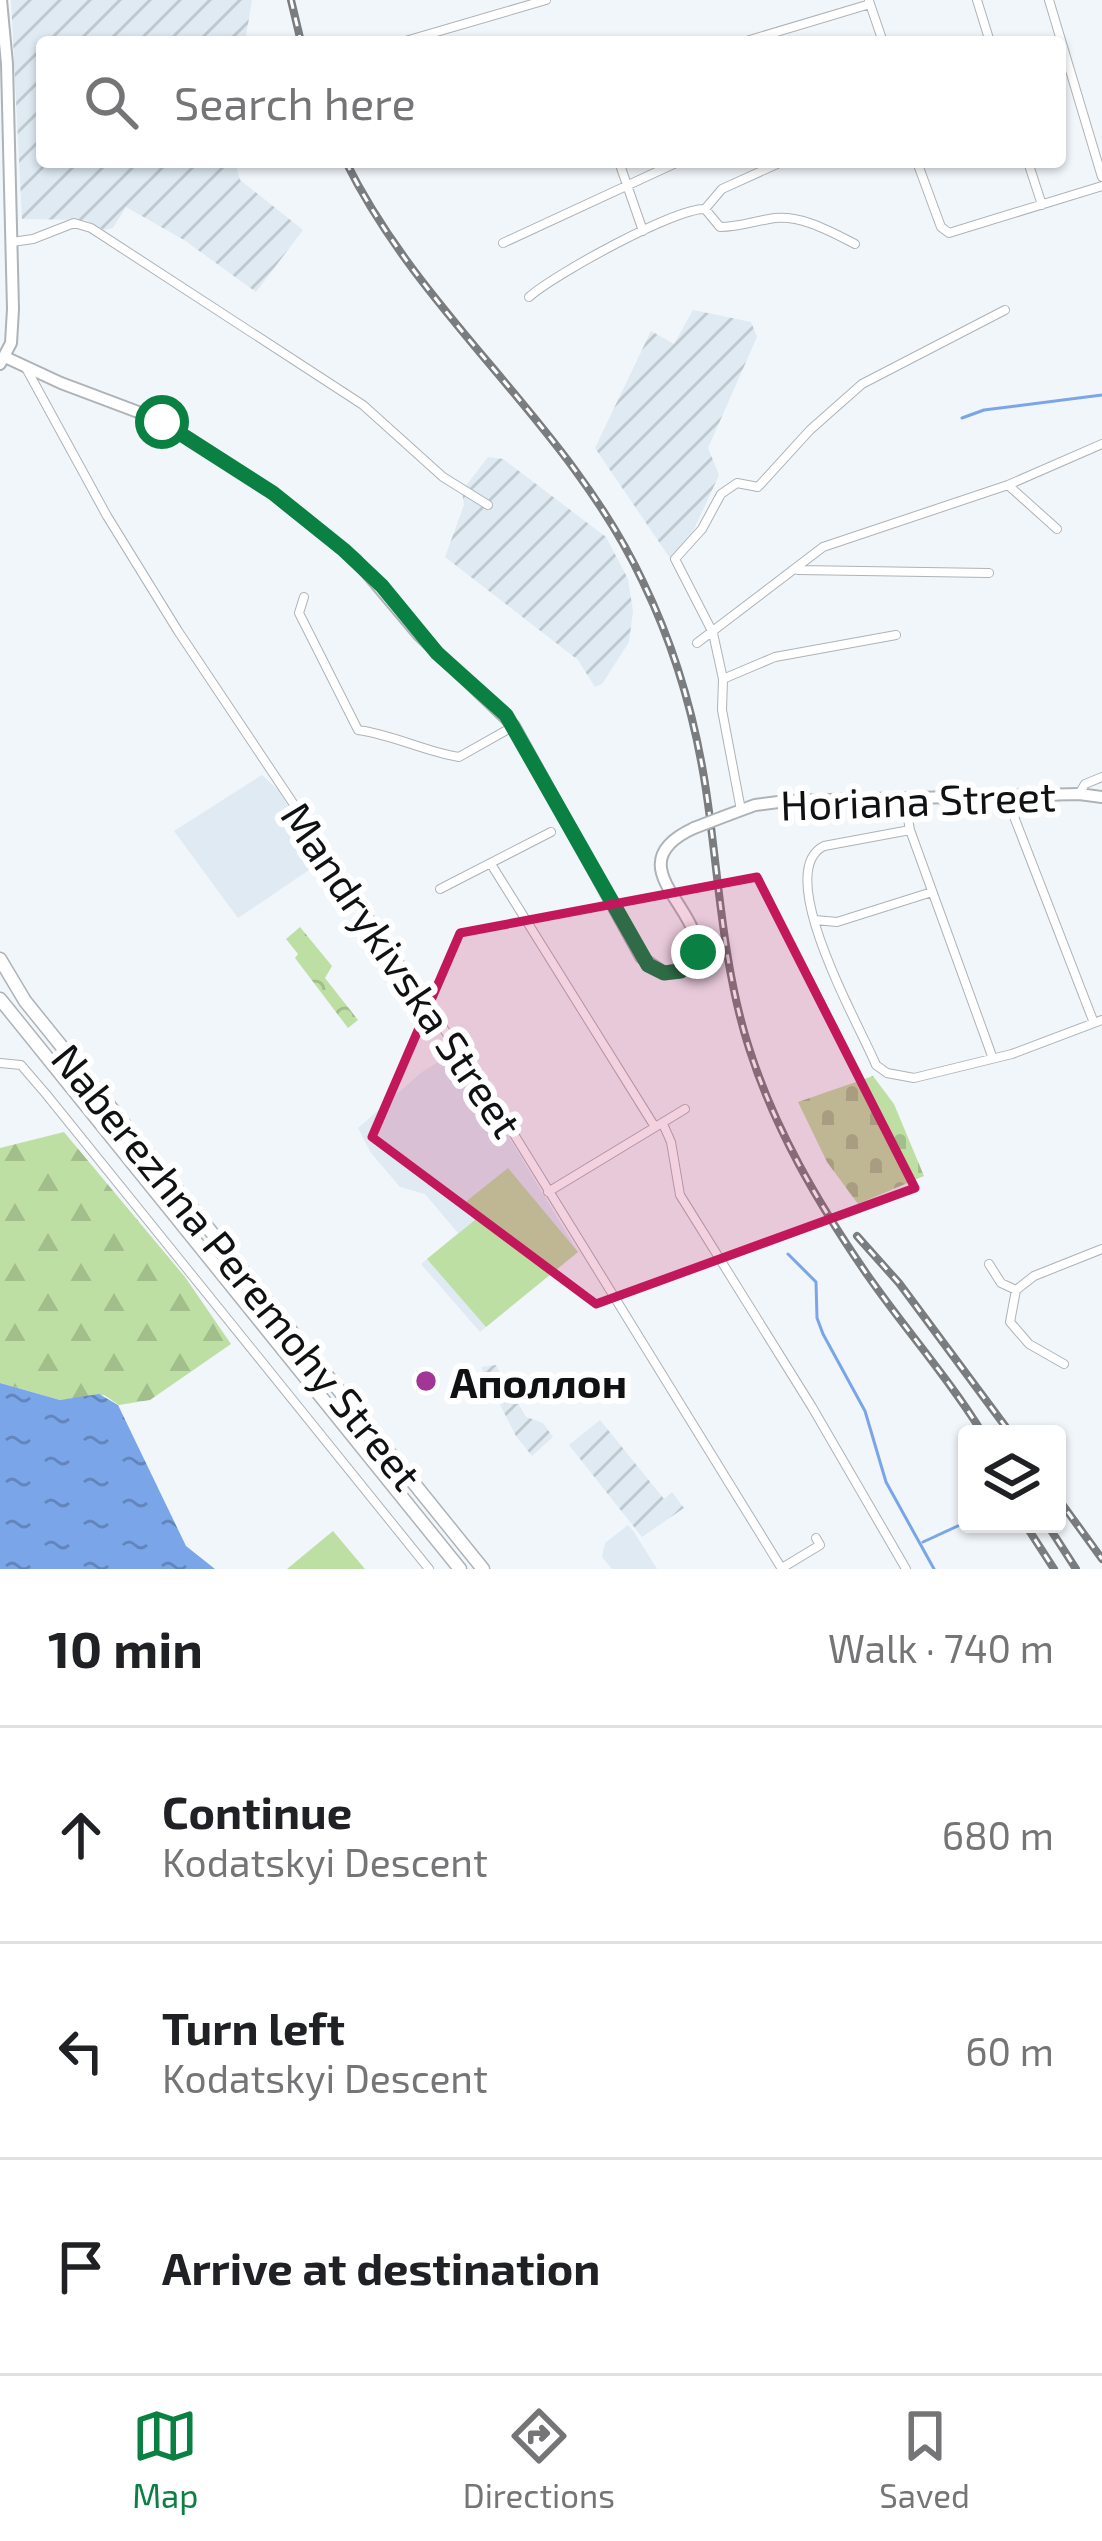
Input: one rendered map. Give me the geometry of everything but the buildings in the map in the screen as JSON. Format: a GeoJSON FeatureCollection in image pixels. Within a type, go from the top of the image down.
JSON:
{"type":"FeatureCollection","features":[{"type":"Feature","properties":{"kind":"main road","name":"Naberezhna Peremohy Street"},"geometry":{"type":"LineString","coordinates":[[0,959],[25,1001],[482,1569]]}},
{"type":"Feature","properties":{"kind":"main road","name":"Naberezhna Peremohy Street"},"geometry":{"type":"LineString","coordinates":[[0,999],[460,1569]]}},
{"type":"Feature","properties":{"kind":"main road"},"geometry":{"type":"LineString","coordinates":[[321,1397],[335,1386]]}},
{"type":"Feature","properties":{"kind":"street"},"geometry":{"type":"LineString","coordinates":[[1,0],[12,242],[2,361],[162,422],[273,493],[356,560],[419,634],[514,726],[459,757],[358,730],[299,613],[304,597]]}},
{"type":"Feature","properties":{"kind":"street"},"geometry":{"type":"LineString","coordinates":[[423,36],[546,0]]}},
{"type":"Feature","properties":{"kind":"street"},"geometry":{"type":"LineString","coordinates":[[977,0],[988,36]]}},
{"type":"Feature","properties":{"kind":"street"},"geometry":{"type":"LineString","coordinates":[[1049,0],[1059,36]]}},
{"type":"Feature","properties":{"kind":"street"},"geometry":{"type":"LineString","coordinates":[[762,36],[869,2],[881,36]]}},
{"type":"Feature","properties":{"kind":"street"},"geometry":{"type":"LineString","coordinates":[[919,168],[946,232],[1042,206],[1102,182],[1066,58]]}},
{"type":"Feature","properties":{"kind":"street"},"geometry":{"type":"LineString","coordinates":[[621,168],[643,231]]}},
{"type":"Feature","properties":{"kind":"street"},"geometry":{"type":"LineString","coordinates":[[503,243],[664,168]]}},
{"type":"Feature","properties":{"kind":"street"},"geometry":{"type":"LineString","coordinates":[[705,209],[722,189],[767,168]]}},
{"type":"Feature","properties":{"kind":"street"},"geometry":{"type":"LineString","coordinates":[[1030,168],[1042,206]]}},
{"type":"Feature","properties":{"kind":"street"},"geometry":{"type":"LineString","coordinates":[[529,297],[569,269],[692,208],[705,209],[720,226],[741,227],[775,217],[818,225],[855,244]]}},
{"type":"Feature","properties":{"kind":"street"},"geometry":{"type":"LineString","coordinates":[[12,242],[74,223],[91,228],[363,405],[443,477],[488,505]]}},
{"type":"Feature","properties":{"kind":"street"},"geometry":{"type":"LineString","coordinates":[[734,813],[723,680],[713,633],[674,559],[702,529],[721,494],[737,484],[758,487],[810,430],[862,384],[1006,310]]}},
{"type":"Feature","properties":{"kind":"street","name":"Mandrykivska Street"},"geometry":{"type":"LineString","coordinates":[[26,368],[107,516],[178,631],[512,1131],[782,1568]]}},
{"type":"Feature","properties":{"kind":"street"},"geometry":{"type":"LineString","coordinates":[[697,643],[823,547],[1007,485],[1102,444]]}},
{"type":"Feature","properties":{"kind":"street"},"geometry":{"type":"LineString","coordinates":[[1007,485],[1057,529]]}},
{"type":"Feature","properties":{"kind":"street"},"geometry":{"type":"LineString","coordinates":[[796,570],[989,573]]}},
{"type":"Feature","properties":{"kind":"street"},"geometry":{"type":"LineString","coordinates":[[723,680],[776,657],[896,635]]}},
{"type":"Feature","properties":{"kind":"street","name":"Horiana Street"},"geometry":{"type":"LineString","coordinates":[[514,726],[641,957],[664,973],[689,967],[698,952],[696,935],[668,890],[661,862],[671,841],[694,828],[771,802],[1079,794],[1085,784],[1102,777]]}},
{"type":"Feature","properties":{"kind":"street"},"geometry":{"type":"LineString","coordinates":[[1079,794],[1102,797]]}},
{"type":"Feature","properties":{"kind":"street"},"geometry":{"type":"LineString","coordinates":[[910,830],[813,852],[806,888],[814,919],[876,1065],[887,1073],[914,1078],[1012,1054],[1098,1021],[1006,796]]}},
{"type":"Feature","properties":{"kind":"street"},"geometry":{"type":"LineString","coordinates":[[904,797],[910,830],[992,1056]]}},
{"type":"Feature","properties":{"kind":"street"},"geometry":{"type":"LineString","coordinates":[[440,889],[551,832]]}},
{"type":"Feature","properties":{"kind":"street"},"geometry":{"type":"LineString","coordinates":[[490,864],[671,1142],[680,1196],[906,1569]]}},
{"type":"Feature","properties":{"kind":"street"},"geometry":{"type":"LineString","coordinates":[[814,919],[837,922],[932,892]]}},
{"type":"Feature","properties":{"kind":"street","name":"Naberezhna Peremohy Street"},"geometry":{"type":"LineString","coordinates":[[0,1063],[21,1065],[40,1086],[429,1569]]}},
{"type":"Feature","properties":{"kind":"street"},"geometry":{"type":"LineString","coordinates":[[548,1192],[685,1109]]}},
{"type":"Feature","properties":{"kind":"street"},"geometry":{"type":"LineString","coordinates":[[1064,1364],[1029,1344],[1010,1322],[1016,1290],[1034,1276],[1102,1250]]}},
{"type":"Feature","properties":{"kind":"street"},"geometry":{"type":"LineString","coordinates":[[989,1264],[1001,1283],[1016,1290]]}},
{"type":"Feature","properties":{"kind":"street"},"geometry":{"type":"LineString","coordinates":[[782,1568],[820,1545],[816,1538]]}},
{"type":"Feature","properties":{"kind":"highlighted area"},"geometry":{"type":"Polygon","coordinates":[[[757,877],[915,1188],[596,1304],[372,1137],[460,933],[757,877]]]}},
{"type":"Feature","properties":{"kind":"shaded area"},"geometry":{"type":"Polygon","coordinates":[[[11,0],[252,0],[246,36],[36,36],[36,168],[237,168],[240,180],[303,230],[256,292],[184,240],[126,207],[113,228],[104,230],[86,220],[22,219],[11,0]]]}},
{"type":"Feature","properties":{"kind":"shaded area"},"geometry":{"type":"Polygon","coordinates":[[[693,310],[751,322],[757,337],[708,448],[719,475],[690,538],[672,561],[595,448],[651,331],[674,344],[693,310]]]}},
{"type":"Feature","properties":{"kind":"shaded area"},"geometry":{"type":"Polygon","coordinates":[[[488,457],[503,459],[606,537],[628,579],[633,611],[629,642],[602,684],[595,687],[578,660],[445,557],[464,505],[462,491],[488,457]]]}},
{"type":"Feature","properties":{"kind":"shaded area"},"geometry":{"type":"Polygon","coordinates":[[[262,775],[278,790],[315,849],[318,864],[238,918],[174,831],[262,775]]]}},
{"type":"Feature","properties":{"kind":"shaded area"},"geometry":{"type":"Polygon","coordinates":[[[448,1056],[456,1060],[513,1144],[578,1252],[480,1332],[421,1264],[458,1233],[425,1194],[400,1187],[371,1153],[358,1128],[422,1072],[448,1056]]]}},
{"type":"Feature","properties":{"kind":"shaded area"},"geometry":{"type":"Polygon","coordinates":[[[496,1365],[526,1417],[543,1423],[553,1437],[532,1456],[516,1436],[481,1367],[496,1365]]]}},
{"type":"Feature","properties":{"kind":"shaded area"},"geometry":{"type":"Polygon","coordinates":[[[600,1420],[664,1499],[672,1492],[684,1508],[642,1537],[569,1445],[600,1420]]]}},
{"type":"Feature","properties":{"kind":"shaded area"},"geometry":{"type":"Polygon","coordinates":[[[628,1525],[657,1569],[612,1569],[602,1557],[605,1543],[628,1525]]]}},
{"type":"Feature","properties":{"kind":"green space"},"geometry":{"type":"Polygon","coordinates":[[[300,927],[332,966],[325,978],[358,1020],[348,1028],[295,958],[298,954],[286,939],[300,927]]]}},
{"type":"Feature","properties":{"kind":"green space"},"geometry":{"type":"Polygon","coordinates":[[[873,1076],[894,1104],[924,1176],[858,1204],[827,1162],[798,1102],[873,1076]]]}},
{"type":"Feature","properties":{"kind":"green space"},"geometry":{"type":"Polygon","coordinates":[[[64,1132],[185,1277],[231,1344],[150,1400],[119,1405],[104,1395],[60,1400],[0,1383],[0,1148],[64,1132]]]}},
{"type":"Feature","properties":{"kind":"green space"},"geometry":{"type":"Polygon","coordinates":[[[508,1168],[578,1252],[486,1327],[427,1259],[475,1220],[463,1204],[508,1168]]]}},
{"type":"Feature","properties":{"kind":"green space"},"geometry":{"type":"Polygon","coordinates":[[[333,1531],[365,1569],[287,1569],[333,1531]]]}},
{"type":"Feature","properties":{"kind":"water"},"geometry":{"type":"Polygon","coordinates":[[[0,1383],[60,1400],[99,1394],[118,1405],[186,1546],[215,1569],[0,1569],[0,1383]]]}},
{"type":"Feature","properties":{"kind":"waterway"},"geometry":{"type":"LineString","coordinates":[[962,418],[984,410],[1102,395]]}},
{"type":"Feature","properties":{"kind":"waterway"},"geometry":{"type":"LineString","coordinates":[[788,1254],[816,1282],[817,1318],[823,1334],[865,1411],[886,1482],[934,1569]]}},
{"type":"Feature","properties":{"kind":"waterway"},"geometry":{"type":"LineString","coordinates":[[923,1542],[958,1526]]}},
{"type":"Feature","properties":{"kind":"railway"},"geometry":{"type":"LineString","coordinates":[[291,0],[300,36]]}},
{"type":"Feature","properties":{"kind":"railway"},"geometry":{"type":"LineString","coordinates":[[349,168],[414,271],[576,472],[643,582],[674,658],[696,736],[733,984],[760,1078],[785,1137],[831,1220],[977,1425]]}},
{"type":"Feature","properties":{"kind":"railway"},"geometry":{"type":"LineString","coordinates":[[857,1236],[899,1283],[1004,1425]]}},
{"type":"Feature","properties":{"kind":"railway"},"geometry":{"type":"LineString","coordinates":[[1066,1509],[1102,1559]]}},
{"type":"Feature","properties":{"kind":"railway"},"geometry":{"type":"LineString","coordinates":[[1031,1533],[1054,1569]]}},
{"type":"Feature","properties":{"kind":"railway"},"geometry":{"type":"LineString","coordinates":[[1053,1533],[1076,1569]]}},
{"type":"Feature","properties":{"kind":"place","name":"Аполлон"},"geometry":{"type":"Point","coordinates":[426,1381]}},
{"type":"Feature","properties":{"kind":"route"},"geometry":{"type":"LineString","coordinates":[[162,422],[245,473],[344,550],[382,586],[437,653],[506,715],[648,965],[664,973],[681,971],[698,952]]}}]}
